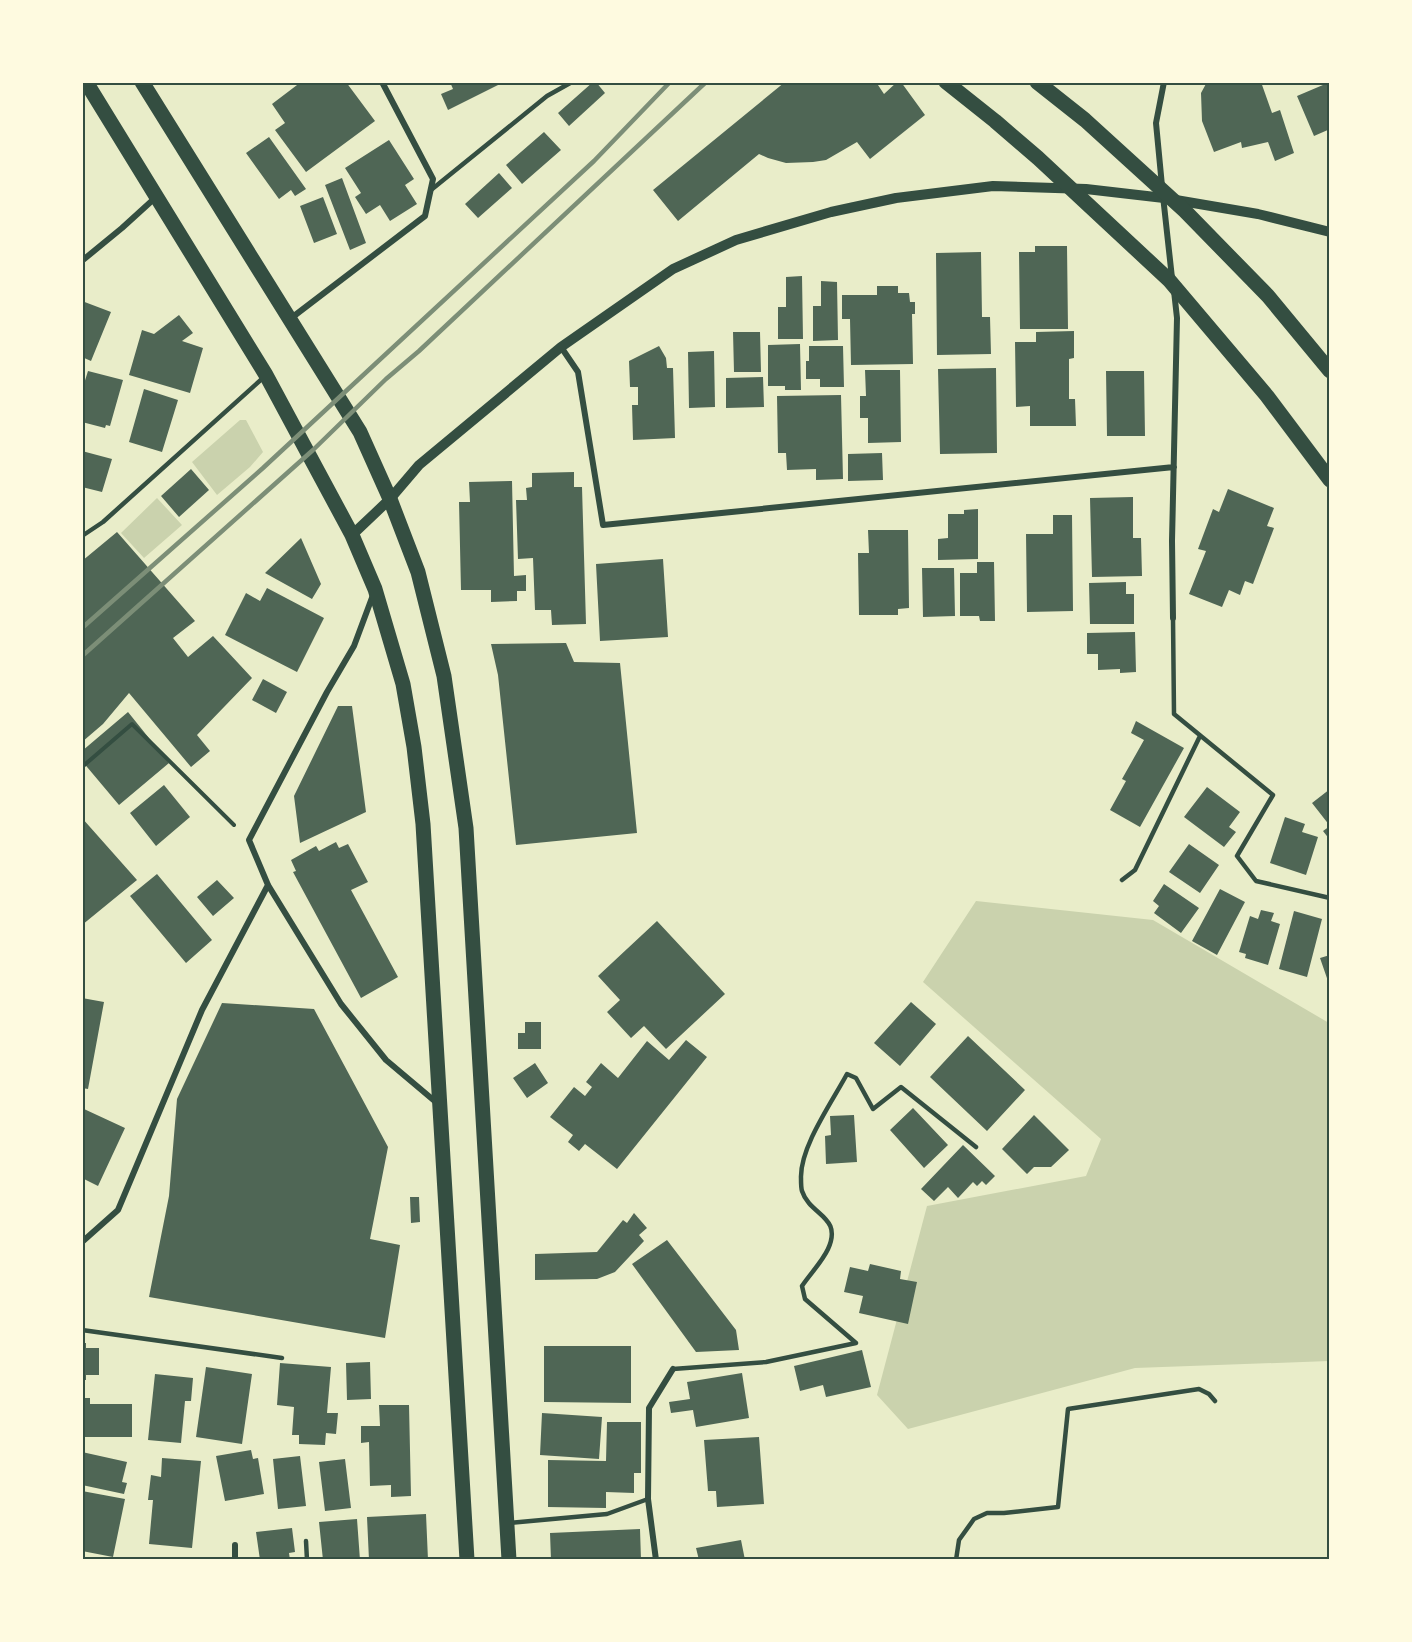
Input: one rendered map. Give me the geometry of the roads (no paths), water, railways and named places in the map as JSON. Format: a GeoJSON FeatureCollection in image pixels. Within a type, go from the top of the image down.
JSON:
{"type":"FeatureCollection","features":[{"type":"Feature","properties":{"kind":"main road"},"geometry":{"type":"LineString","coordinates":[[86,82],[266,375],[352,535],[375,589],[403,684],[414,747],[423,824],[467,1560]]}},
{"type":"Feature","properties":{"kind":"main road"},"geometry":{"type":"LineString","coordinates":[[142,82],[360,432],[390,499],[418,572],[444,676],[466,828],[509,1560]]}},
{"type":"Feature","properties":{"kind":"main road"},"geometry":{"type":"LineString","coordinates":[[946,82],[1038,158],[1169,280],[1267,396],[1329,480]]}},
{"type":"Feature","properties":{"kind":"main road"},"geometry":{"type":"LineString","coordinates":[[1037,82],[1085,120],[1201,227],[1268,296],[1329,371]]}},
{"type":"Feature","properties":{"kind":"street"},"geometry":{"type":"LineString","coordinates":[[289,319],[425,216],[433,179],[382,82]]}},
{"type":"Feature","properties":{"kind":"street"},"geometry":{"type":"LineString","coordinates":[[1164,82],[1156,123],[1177,318],[1172,541],[1173,618]]}},
{"type":"Feature","properties":{"kind":"street"},"geometry":{"type":"LineString","coordinates":[[352,535],[390,499],[419,465],[561,347],[673,268],[736,240],[831,213],[896,198],[993,186],[1086,189],[1164,198],[1258,214],[1329,232]]}},
{"type":"Feature","properties":{"kind":"street"},"geometry":{"type":"LineString","coordinates":[[83,260],[156,197]]}},
{"type":"Feature","properties":{"kind":"street"},"geometry":{"type":"LineString","coordinates":[[561,347],[578,372],[603,525],[1174,467]]}},
{"type":"Feature","properties":{"kind":"street"},"geometry":{"type":"LineString","coordinates":[[375,589],[354,646],[327,692],[249,840],[268,885],[341,1004],[386,1060],[438,1104]]}},
{"type":"Feature","properties":{"kind":"street"},"geometry":{"type":"LineString","coordinates":[[82,1242],[118,1210],[202,1010],[268,885]]}},
{"type":"Feature","properties":{"kind":"street"},"geometry":{"type":"LineString","coordinates":[[656,1560],[648,1499],[649,1408],[673,1369]]}},
{"type":"Feature","properties":{"kind":"street"},"geometry":{"type":"LineString","coordinates":[[235,1545],[235,1560]]}},
{"type":"Feature","properties":{"kind":"lane"},"geometry":{"type":"LineString","coordinates":[[431,190],[547,96],[572,82]]}},
{"type":"Feature","properties":{"kind":"lane"},"geometry":{"type":"LineString","coordinates":[[82,537],[103,522],[266,375]]}},
{"type":"Feature","properties":{"kind":"lane"},"geometry":{"type":"LineString","coordinates":[[1173,618],[1174,714],[1273,795],[1237,856],[1256,880],[1329,898]]}},
{"type":"Feature","properties":{"kind":"lane"},"geometry":{"type":"LineString","coordinates":[[1122,880],[1135,870],[1200,736]]}},
{"type":"Feature","properties":{"kind":"lane"},"geometry":{"type":"LineString","coordinates":[[673,1369],[766,1362],[856,1342],[805,1299],[802,1286],[828,1249],[833,1232],[829,1222],[802,1192],[801,1175],[804,1153],[847,1074],[856,1078],[873,1109],[901,1087],[976,1147]]}},
{"type":"Feature","properties":{"kind":"lane"},"geometry":{"type":"LineString","coordinates":[[82,1330],[282,1358]]}},
{"type":"Feature","properties":{"kind":"lane"},"geometry":{"type":"LineString","coordinates":[[956,1560],[959,1540],[974,1519],[987,1513],[1058,1507],[1068,1409],[1199,1389],[1209,1394],[1215,1401]]}},
{"type":"Feature","properties":{"kind":"lane"},"geometry":{"type":"LineString","coordinates":[[507,1523],[608,1514],[648,1499]]}},
{"type":"Feature","properties":{"kind":"lane"},"geometry":{"type":"LineString","coordinates":[[306,1541],[307,1560]]}},
{"type":"Feature","properties":{"kind":"railway"},"geometry":{"type":"LineString","coordinates":[[82,628],[263,468],[594,161],[670,82]]}},
{"type":"Feature","properties":{"kind":"railway"},"geometry":{"type":"LineString","coordinates":[[82,656],[313,450],[386,379],[419,351],[706,82]]}}]}
